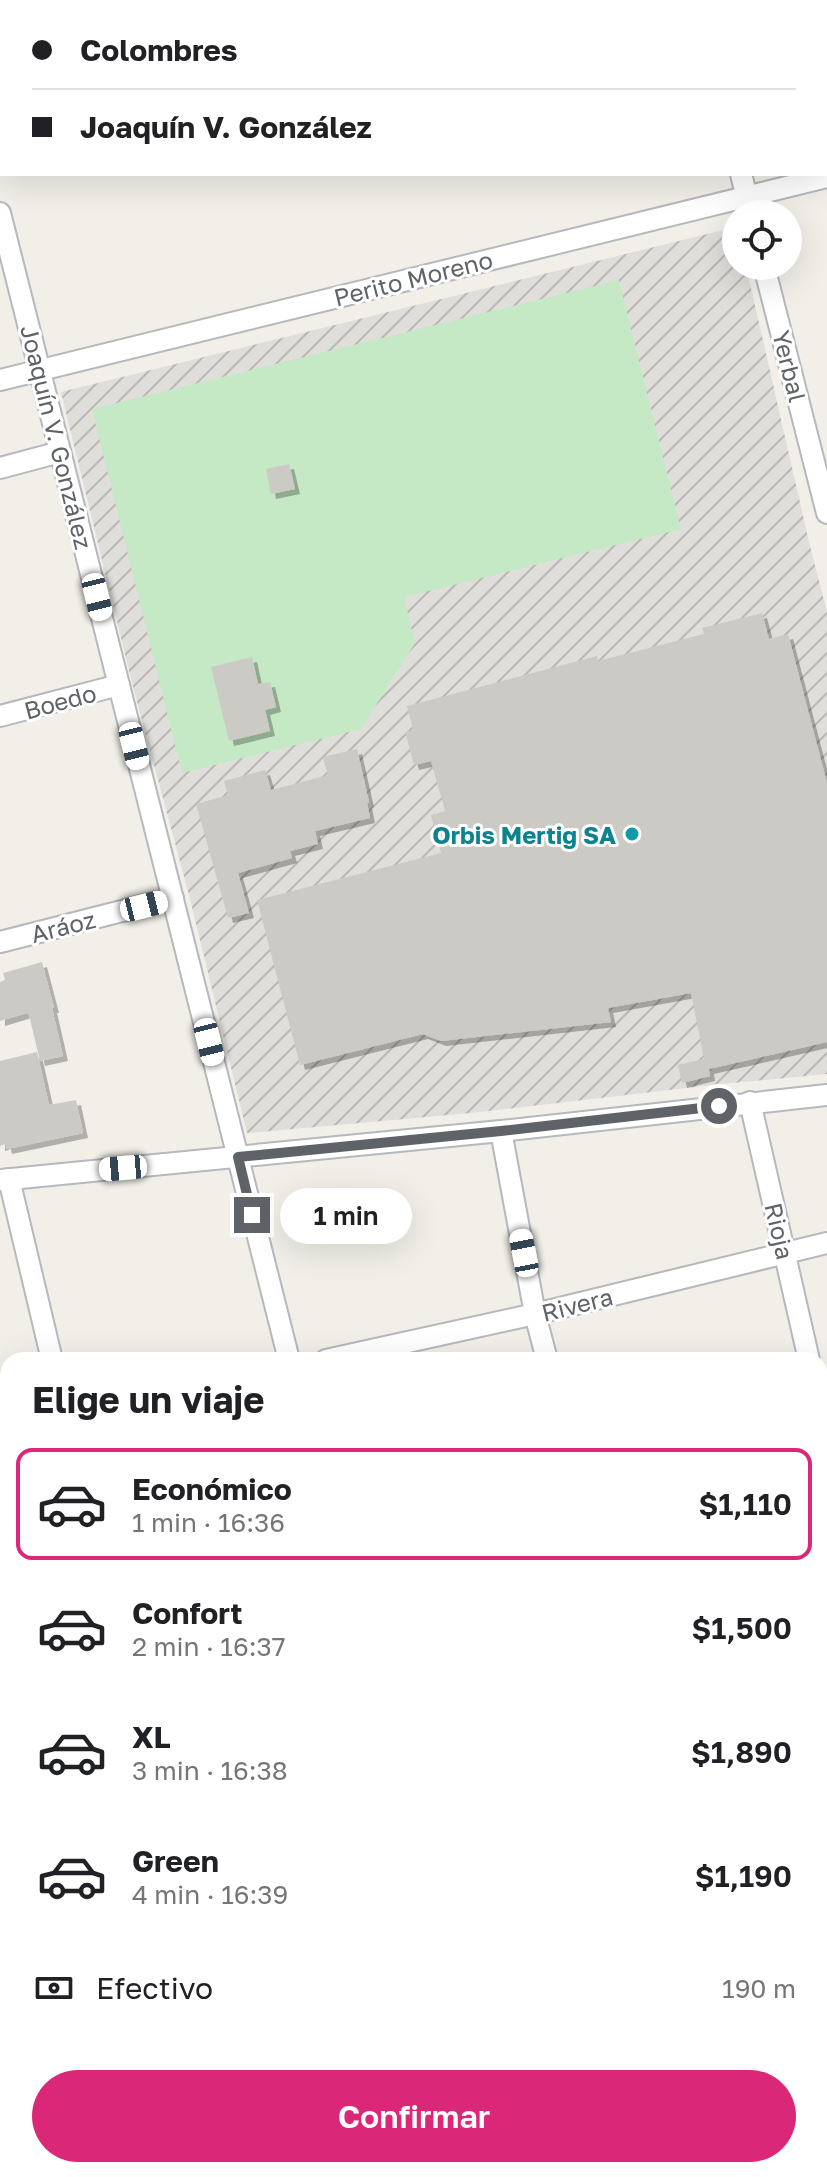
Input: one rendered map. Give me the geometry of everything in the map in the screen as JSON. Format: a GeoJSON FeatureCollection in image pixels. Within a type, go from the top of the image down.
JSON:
{"type":"FeatureCollection","features":[{"type":"Feature","properties":{"kind":"street"},"geometry":{"type":"LineString","coordinates":[[742,176],[748,200]]}},
{"type":"Feature","properties":{"kind":"street","name":"Perito Moreno"},"geometry":{"type":"LineString","coordinates":[[765,200],[827,177]]}},
{"type":"Feature","properties":{"kind":"street","name":"Perito Moreno"},"geometry":{"type":"LineString","coordinates":[[0,380],[722,212]]}},
{"type":"Feature","properties":{"kind":"street","name":"Joaquín V. González"},"geometry":{"type":"LineString","coordinates":[[0,213],[287,1352]]}},
{"type":"Feature","properties":{"kind":"street","name":"Yerbal"},"geometry":{"type":"LineString","coordinates":[[768,280],[827,513]]}},
{"type":"Feature","properties":{"kind":"street"},"geometry":{"type":"LineString","coordinates":[[0,468],[60,452]]}},
{"type":"Feature","properties":{"kind":"street","name":"Boedo"},"geometry":{"type":"LineString","coordinates":[[1,715],[119,685]]}},
{"type":"Feature","properties":{"kind":"street","name":"Aráoz"},"geometry":{"type":"LineString","coordinates":[[0,942],[173,898]]}},
{"type":"Feature","properties":{"kind":"street"},"geometry":{"type":"LineString","coordinates":[[50,1352],[5,1179],[501,1131],[827,1095]]}},
{"type":"Feature","properties":{"kind":"street","name":"Rioja"},"geometry":{"type":"LineString","coordinates":[[750,1102],[807,1352]]}},
{"type":"Feature","properties":{"kind":"street"},"geometry":{"type":"LineString","coordinates":[[501,1131],[545,1352]]}},
{"type":"Feature","properties":{"kind":"street","name":"Rivera"},"geometry":{"type":"LineString","coordinates":[[362,1352],[535,1314],[827,1243]]}},
{"type":"Feature","properties":{"kind":"shaded area"},"geometry":{"type":"Polygon","coordinates":[[[722,230],[722,280],[749,280],[827,612],[827,1074],[471,1113],[247,1133],[61,392],[722,230]]]}},
{"type":"Feature","properties":{"kind":"green space"},"geometry":{"type":"Polygon","coordinates":[[[619,280],[681,529],[404,597],[415,643],[361,729],[182,773],[92,409],[619,280]]]}},
{"type":"Feature","properties":{"kind":"building"},"geometry":{"type":"Polygon","coordinates":[[[289,464],[295,489],[271,494],[266,469],[289,464]]]}},
{"type":"Feature","properties":{"kind":"building","name":"Orbis Mertig SA"},"geometry":{"type":"Polygon","coordinates":[[[762,613],[769,639],[788,634],[827,783],[827,1042],[709,1069],[710,1076],[682,1083],[678,1065],[704,1059],[691,993],[608,1008],[611,1022],[441,1041],[423,1034],[300,1065],[257,900],[441,853],[431,815],[445,811],[431,761],[414,765],[405,732],[413,730],[407,706],[597,656],[598,661],[704,634],[702,628],[762,613]]]}},
{"type":"Feature","properties":{"kind":"building"},"geometry":{"type":"Polygon","coordinates":[[[252,657],[258,684],[270,682],[276,707],[265,710],[270,731],[229,741],[211,667],[252,657]]]}},
{"type":"Feature","properties":{"kind":"building"},"geometry":{"type":"Polygon","coordinates":[[[357,749],[370,818],[315,831],[318,844],[290,851],[292,858],[238,873],[249,913],[228,918],[196,804],[228,795],[224,781],[265,770],[271,790],[328,775],[323,757],[357,749]]]}},
{"type":"Feature","properties":{"kind":"building"},"geometry":{"type":"Polygon","coordinates":[[[42,962],[63,1056],[40,1061],[27,1013],[0,1021],[0,982],[5,980],[3,973],[42,962]]]}},
{"type":"Feature","properties":{"kind":"building"},"geometry":{"type":"Polygon","coordinates":[[[37,1052],[49,1105],[76,1100],[83,1133],[7,1149],[6,1144],[0,1146],[0,1061],[37,1052]]]}},
{"type":"Feature","properties":{"kind":"place","name":"Orbis Mertig SA"},"geometry":{"type":"Point","coordinates":[632,834]}},
{"type":"Feature","properties":{"kind":"route"},"geometry":{"type":"LineString","coordinates":[[252,1215],[238,1157],[719,1106]]}}]}
